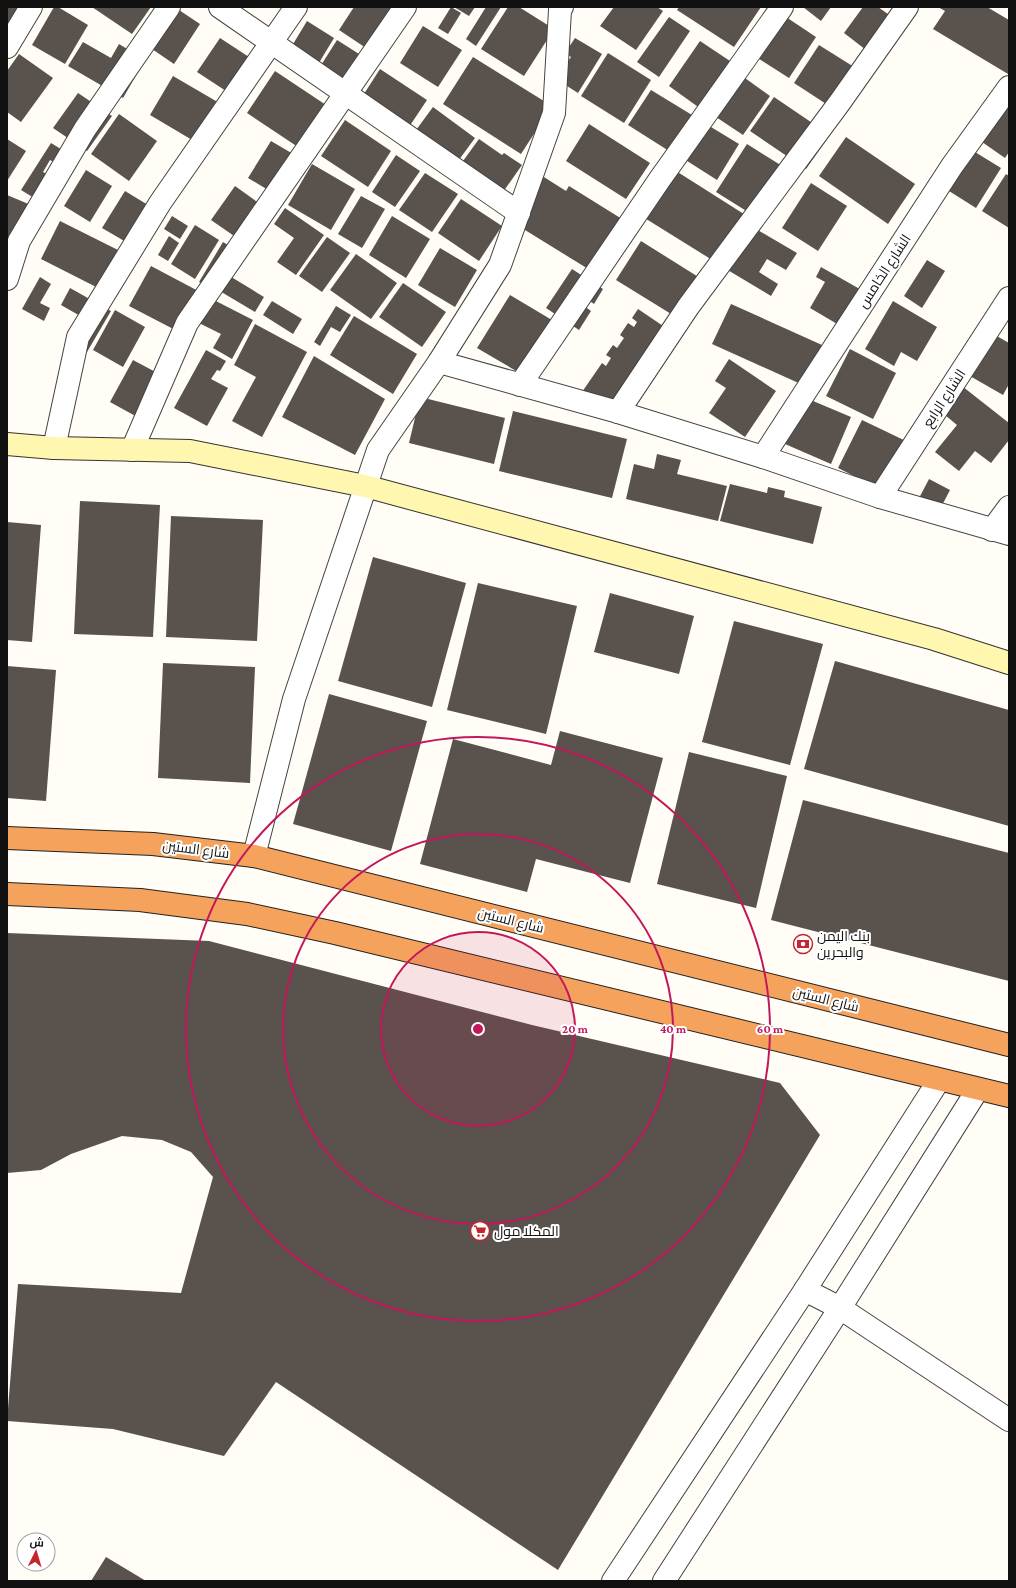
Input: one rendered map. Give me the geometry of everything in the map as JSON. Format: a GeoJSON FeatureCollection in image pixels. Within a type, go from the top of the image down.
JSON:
{"type":"FeatureCollection","features":[{"type":"Feature","properties":{"kind":"highway","name":"شارع الستين"},"geometry":{"type":"LineString","coordinates":[[7,838],[153,844],[254,856],[1009,1045]]}},
{"type":"Feature","properties":{"kind":"highway"},"geometry":{"type":"LineString","coordinates":[[7,894],[140,900],[247,914],[342,935],[1009,1096]]}},
{"type":"Feature","properties":{"kind":"street"},"geometry":{"type":"LineString","coordinates":[[7,47],[31,7]]}},
{"type":"Feature","properties":{"kind":"street"},"geometry":{"type":"LineString","coordinates":[[7,279],[13,238],[85,129],[169,7]]}},
{"type":"Feature","properties":{"kind":"street"},"geometry":{"type":"LineString","coordinates":[[220,7],[272,41],[345,94],[519,213]]}},
{"type":"Feature","properties":{"kind":"street"},"geometry":{"type":"LineString","coordinates":[[54,448],[78,336],[160,203],[296,7]]}},
{"type":"Feature","properties":{"kind":"street"},"geometry":{"type":"LineString","coordinates":[[132,450],[187,323],[404,7]]}},
{"type":"Feature","properties":{"kind":"street"},"geometry":{"type":"LineString","coordinates":[[520,385],[660,179],[782,7]]}},
{"type":"Feature","properties":{"kind":"street"},"geometry":{"type":"LineString","coordinates":[[618,412],[688,307],[840,102],[907,7]]}},
{"type":"Feature","properties":{"kind":"street"},"geometry":{"type":"LineString","coordinates":[[254,856],[294,700],[378,450],[439,362],[500,265],[519,213],[554,113],[559,8]]}},
{"type":"Feature","properties":{"kind":"street","name":"الشارع الخامس"},"geometry":{"type":"LineString","coordinates":[[763,457],[952,166],[1009,87]]}},
{"type":"Feature","properties":{"kind":"street","name":"الشارع الرابع"},"geometry":{"type":"LineString","coordinates":[[880,497],[1009,298]]}},
{"type":"Feature","properties":{"kind":"street"},"geometry":{"type":"LineString","coordinates":[[439,362],[618,412],[763,457],[880,497],[1001,532],[1009,507]]}},
{"type":"Feature","properties":{"kind":"street"},"geometry":{"type":"LineString","coordinates":[[7,444],[54,448],[190,451],[365,486],[654,565],[934,639],[1009,663]]}},
{"type":"Feature","properties":{"kind":"street"},"geometry":{"type":"LineString","coordinates":[[613,1581],[805,1290],[939,1080]]}},
{"type":"Feature","properties":{"kind":"street"},"geometry":{"type":"LineString","coordinates":[[664,1581],[840,1308],[978,1089]]}},
{"type":"Feature","properties":{"kind":"street"},"geometry":{"type":"LineString","coordinates":[[805,1290],[840,1308],[1009,1420]]}},
{"type":"Feature","properties":{"kind":"building"},"geometry":{"type":"Polygon","coordinates":[[[7,7],[31,7],[7,33],[7,7]]]}},
{"type":"Feature","properties":{"kind":"building"},"geometry":{"type":"Polygon","coordinates":[[[54,7],[58,7],[88,25],[65,64],[32,45],[54,7]]]}},
{"type":"Feature","properties":{"kind":"building"},"geometry":{"type":"Polygon","coordinates":[[[92,7],[151,7],[132,34],[92,7]]]}},
{"type":"Feature","properties":{"kind":"building"},"geometry":{"type":"Polygon","coordinates":[[[354,7],[398,7],[372,52],[339,30],[354,7]]]}},
{"type":"Feature","properties":{"kind":"building"},"geometry":{"type":"Polygon","coordinates":[[[451,7],[461,13],[448,34],[438,28],[451,7]]]}},
{"type":"Feature","properties":{"kind":"building"},"geometry":{"type":"Polygon","coordinates":[[[454,7],[475,7],[469,16],[454,7]]]}},
{"type":"Feature","properties":{"kind":"building"},"geometry":{"type":"Polygon","coordinates":[[[486,7],[501,7],[476,46],[466,39],[486,7]]]}},
{"type":"Feature","properties":{"kind":"building"},"geometry":{"type":"Polygon","coordinates":[[[508,7],[519,7],[554,29],[524,76],[481,49],[508,7]]]}},
{"type":"Feature","properties":{"kind":"building"},"geometry":{"type":"Polygon","coordinates":[[[614,7],[657,7],[663,11],[636,50],[600,26],[614,7]]]}},
{"type":"Feature","properties":{"kind":"building"},"geometry":{"type":"Polygon","coordinates":[[[679,7],[761,7],[734,47],[677,10],[679,7]]]}},
{"type":"Feature","properties":{"kind":"building"},"geometry":{"type":"Polygon","coordinates":[[[803,7],[831,7],[821,21],[803,7]]]}},
{"type":"Feature","properties":{"kind":"building"},"geometry":{"type":"Polygon","coordinates":[[[863,7],[878,7],[895,19],[870,53],[844,33],[863,7]]]}},
{"type":"Feature","properties":{"kind":"building"},"geometry":{"type":"Polygon","coordinates":[[[938,7],[987,7],[1009,20],[1008,74],[933,29],[945,11],[938,7]]]}},
{"type":"Feature","properties":{"kind":"building"},"geometry":{"type":"Polygon","coordinates":[[[176,8],[200,24],[174,64],[149,47],[176,8]]]}},
{"type":"Feature","properties":{"kind":"building"},"geometry":{"type":"Polygon","coordinates":[[[783,15],[816,37],[789,78],[756,57],[783,15]]]}},
{"type":"Feature","properties":{"kind":"building"},"geometry":{"type":"Polygon","coordinates":[[[669,17],[690,31],[659,77],[637,62],[669,17]]]}},
{"type":"Feature","properties":{"kind":"building"},"geometry":{"type":"Polygon","coordinates":[[[307,21],[334,38],[311,76],[284,59],[307,21]]]}},
{"type":"Feature","properties":{"kind":"building"},"geometry":{"type":"Polygon","coordinates":[[[423,26],[462,50],[438,87],[400,63],[423,26]]]}},
{"type":"Feature","properties":{"kind":"building"},"geometry":{"type":"Polygon","coordinates":[[[220,38],[249,57],[226,91],[197,72],[220,38]]]}},
{"type":"Feature","properties":{"kind":"building"},"geometry":{"type":"Polygon","coordinates":[[[575,38],[602,54],[578,93],[556,79],[571,57],[565,53],[575,38]]]}},
{"type":"Feature","properties":{"kind":"building"},"geometry":{"type":"Polygon","coordinates":[[[337,40],[367,59],[341,100],[311,81],[337,40]]]}},
{"type":"Feature","properties":{"kind":"building"},"geometry":{"type":"Polygon","coordinates":[[[700,41],[733,63],[701,109],[669,86],[700,41]]]}},
{"type":"Feature","properties":{"kind":"building"},"geometry":{"type":"Polygon","coordinates":[[[83,42],[111,58],[119,44],[145,60],[123,98],[68,66],[83,42]]]}},
{"type":"Feature","properties":{"kind":"building"},"geometry":{"type":"Polygon","coordinates":[[[819,45],[862,72],[837,111],[794,83],[819,45]]]}},
{"type":"Feature","properties":{"kind":"building"},"geometry":{"type":"Polygon","coordinates":[[[608,53],[651,80],[624,123],[581,96],[608,53]]]}},
{"type":"Feature","properties":{"kind":"building"},"geometry":{"type":"Polygon","coordinates":[[[19,54],[53,78],[21,122],[7,112],[7,71],[19,54]]]}},
{"type":"Feature","properties":{"kind":"building"},"geometry":{"type":"Polygon","coordinates":[[[473,57],[552,106],[521,154],[443,104],[473,57]]]}},
{"type":"Feature","properties":{"kind":"building"},"geometry":{"type":"Polygon","coordinates":[[[380,69],[427,100],[401,139],[355,108],[380,69]]]}},
{"type":"Feature","properties":{"kind":"building"},"geometry":{"type":"Polygon","coordinates":[[[275,71],[335,111],[307,153],[247,113],[275,71]]]}},
{"type":"Feature","properties":{"kind":"building"},"geometry":{"type":"Polygon","coordinates":[[[738,73],[770,96],[743,135],[710,113],[738,73]]]}},
{"type":"Feature","properties":{"kind":"building"},"geometry":{"type":"Polygon","coordinates":[[[173,76],[233,111],[209,150],[150,115],[173,76]]]}},
{"type":"Feature","properties":{"kind":"building"},"geometry":{"type":"Polygon","coordinates":[[[651,90],[692,115],[669,151],[628,125],[651,90]]]}},
{"type":"Feature","properties":{"kind":"building"},"geometry":{"type":"Polygon","coordinates":[[[1009,92],[1009,152],[1005,158],[972,135],[1009,92]]]}},
{"type":"Feature","properties":{"kind":"building"},"geometry":{"type":"Polygon","coordinates":[[[78,93],[112,116],[87,151],[53,128],[78,93]]]}},
{"type":"Feature","properties":{"kind":"building"},"geometry":{"type":"Polygon","coordinates":[[[774,97],[830,135],[806,169],[750,131],[774,97]]]}},
{"type":"Feature","properties":{"kind":"building"},"geometry":{"type":"Polygon","coordinates":[[[433,107],[475,138],[450,172],[408,141],[433,107]]]}},
{"type":"Feature","properties":{"kind":"building"},"geometry":{"type":"Polygon","coordinates":[[[119,114],[157,141],[129,181],[91,154],[119,114]]]}},
{"type":"Feature","properties":{"kind":"building"},"geometry":{"type":"Polygon","coordinates":[[[345,120],[391,151],[368,187],[321,156],[345,120]]]}},
{"type":"Feature","properties":{"kind":"building"},"geometry":{"type":"Polygon","coordinates":[[[589,124],[650,163],[626,199],[566,161],[589,124]]]}},
{"type":"Feature","properties":{"kind":"building"},"geometry":{"type":"Polygon","coordinates":[[[706,124],[739,144],[717,180],[684,159],[706,124]]]}},
{"type":"Feature","properties":{"kind":"building"},"geometry":{"type":"Polygon","coordinates":[[[846,137],[915,184],[888,224],[819,176],[846,137]]]}},
{"type":"Feature","properties":{"kind":"building"},"geometry":{"type":"Polygon","coordinates":[[[7,139],[26,151],[7,181],[7,139]]]}},
{"type":"Feature","properties":{"kind":"building"},"geometry":{"type":"Polygon","coordinates":[[[479,139],[502,155],[504,153],[522,165],[496,202],[455,172],[479,139]]]}},
{"type":"Feature","properties":{"kind":"building"},"geometry":{"type":"Polygon","coordinates":[[[271,141],[305,161],[283,199],[248,178],[271,141]]]}},
{"type":"Feature","properties":{"kind":"building"},"geometry":{"type":"Polygon","coordinates":[[[51,143],[74,157],[66,169],[50,160],[43,172],[59,181],[44,204],[21,190],[51,143]]]}},
{"type":"Feature","properties":{"kind":"building"},"geometry":{"type":"Polygon","coordinates":[[[747,144],[795,174],[764,222],[716,192],[747,144]]]}},
{"type":"Feature","properties":{"kind":"building"},"geometry":{"type":"Polygon","coordinates":[[[975,152],[1001,168],[976,208],[949,191],[975,152]]]}},
{"type":"Feature","properties":{"kind":"building"},"geometry":{"type":"Polygon","coordinates":[[[396,155],[420,171],[395,207],[372,192],[396,155]]]}},
{"type":"Feature","properties":{"kind":"building"},"geometry":{"type":"Polygon","coordinates":[[[312,164],[355,189],[331,230],[288,205],[312,164]]]}},
{"type":"Feature","properties":{"kind":"building"},"geometry":{"type":"Polygon","coordinates":[[[665,164],[747,216],[717,263],[635,212],[665,164]]]}},
{"type":"Feature","properties":{"kind":"building"},"geometry":{"type":"Polygon","coordinates":[[[86,170],[112,186],[90,222],[64,206],[86,170]]]}},
{"type":"Feature","properties":{"kind":"building"},"geometry":{"type":"Polygon","coordinates":[[[536,172],[566,191],[569,186],[630,224],[598,275],[507,219],[536,172]]]}},
{"type":"Feature","properties":{"kind":"building"},"geometry":{"type":"Polygon","coordinates":[[[425,173],[458,194],[432,232],[399,210],[425,173]]]}},
{"type":"Feature","properties":{"kind":"building"},"geometry":{"type":"Polygon","coordinates":[[[1006,174],[1009,176],[1009,228],[982,211],[1006,174]]]}},
{"type":"Feature","properties":{"kind":"building"},"geometry":{"type":"Polygon","coordinates":[[[811,183],[847,206],[818,251],[782,228],[811,183]]]}},
{"type":"Feature","properties":{"kind":"building"},"geometry":{"type":"Polygon","coordinates":[[[235,186],[274,214],[250,247],[211,220],[235,186]]]}},
{"type":"Feature","properties":{"kind":"building"},"geometry":{"type":"Polygon","coordinates":[[[125,191],[148,205],[126,242],[102,228],[125,191]]]}},
{"type":"Feature","properties":{"kind":"building"},"geometry":{"type":"Polygon","coordinates":[[[7,195],[38,208],[7,246],[7,195]]]}},
{"type":"Feature","properties":{"kind":"building"},"geometry":{"type":"Polygon","coordinates":[[[361,196],[385,209],[362,248],[338,234],[361,196]]]}},
{"type":"Feature","properties":{"kind":"building"},"geometry":{"type":"Polygon","coordinates":[[[461,199],[502,226],[479,261],[438,233],[461,199]]]}},
{"type":"Feature","properties":{"kind":"building"},"geometry":{"type":"Polygon","coordinates":[[[285,208],[324,235],[296,275],[277,262],[294,238],[274,224],[285,208]]]}},
{"type":"Feature","properties":{"kind":"building"},"geometry":{"type":"Polygon","coordinates":[[[172,216],[188,226],[180,239],[164,229],[172,216]]]}},
{"type":"Feature","properties":{"kind":"building"},"geometry":{"type":"Polygon","coordinates":[[[392,216],[430,239],[406,278],[369,255],[392,216]]]}},
{"type":"Feature","properties":{"kind":"building"},"geometry":{"type":"Polygon","coordinates":[[[60,221],[130,256],[110,294],[41,259],[60,221]]]}},
{"type":"Feature","properties":{"kind":"building"},"geometry":{"type":"Polygon","coordinates":[[[195,225],[219,240],[195,279],[171,264],[195,225]]]}},
{"type":"Feature","properties":{"kind":"building"},"geometry":{"type":"Polygon","coordinates":[[[751,226],[797,253],[786,270],[767,259],[759,272],[778,284],[771,296],[726,269],[751,226]]]}},
{"type":"Feature","properties":{"kind":"building"},"geometry":{"type":"Polygon","coordinates":[[[169,236],[179,243],[168,261],[158,255],[169,236]]]}},
{"type":"Feature","properties":{"kind":"building"},"geometry":{"type":"Polygon","coordinates":[[[327,237],[350,253],[322,292],[299,276],[327,237]]]}},
{"type":"Feature","properties":{"kind":"building"},"geometry":{"type":"Polygon","coordinates":[[[641,241],[700,278],[676,317],[616,280],[641,241]]]}},
{"type":"Feature","properties":{"kind":"building"},"geometry":{"type":"Polygon","coordinates":[[[223,242],[236,250],[211,289],[199,282],[223,242]]]}},
{"type":"Feature","properties":{"kind":"building"},"geometry":{"type":"Polygon","coordinates":[[[440,248],[477,270],[455,307],[418,285],[440,248]]]}},
{"type":"Feature","properties":{"kind":"building"},"geometry":{"type":"Polygon","coordinates":[[[356,254],[397,283],[371,319],[330,290],[356,254]]]}},
{"type":"Feature","properties":{"kind":"building"},"geometry":{"type":"Polygon","coordinates":[[[927,260],[945,271],[922,308],[904,296],[927,260]]]}},
{"type":"Feature","properties":{"kind":"building"},"geometry":{"type":"Polygon","coordinates":[[[151,266],[202,293],[181,333],[129,306],[151,266]]]}},
{"type":"Feature","properties":{"kind":"building"},"geometry":{"type":"Polygon","coordinates":[[[821,267],[865,292],[844,328],[810,308],[825,282],[816,277],[821,267]]]}},
{"type":"Feature","properties":{"kind":"building"},"geometry":{"type":"Polygon","coordinates":[[[572,269],[603,289],[594,304],[583,296],[579,302],[591,311],[579,330],[546,308],[572,269]]]}},
{"type":"Feature","properties":{"kind":"building"},"geometry":{"type":"Polygon","coordinates":[[[228,275],[264,297],[255,312],[218,290],[228,275]]]}},
{"type":"Feature","properties":{"kind":"building"},"geometry":{"type":"Polygon","coordinates":[[[40,277],[51,284],[40,303],[50,308],[44,321],[22,309],[40,277]]]}},
{"type":"Feature","properties":{"kind":"building"},"geometry":{"type":"Polygon","coordinates":[[[403,283],[446,312],[422,347],[379,317],[403,283]]]}},
{"type":"Feature","properties":{"kind":"building"},"geometry":{"type":"Polygon","coordinates":[[[70,288],[111,311],[87,352],[75,345],[89,321],[61,305],[70,288]]]}},
{"type":"Feature","properties":{"kind":"building"},"geometry":{"type":"Polygon","coordinates":[[[510,295],[562,326],[530,379],[477,348],[510,295]]]}},
{"type":"Feature","properties":{"kind":"building"},"geometry":{"type":"Polygon","coordinates":[[[210,298],[253,320],[232,359],[213,348],[221,334],[197,322],[210,298]]]}},
{"type":"Feature","properties":{"kind":"building"},"geometry":{"type":"Polygon","coordinates":[[[272,301],[302,319],[293,334],[263,315],[272,301]]]}},
{"type":"Feature","properties":{"kind":"building"},"geometry":{"type":"Polygon","coordinates":[[[893,301],[937,327],[917,361],[901,352],[894,366],[865,349],[893,301]]]}},
{"type":"Feature","properties":{"kind":"building"},"geometry":{"type":"Polygon","coordinates":[[[731,304],[822,345],[803,385],[712,344],[731,304]]]}},
{"type":"Feature","properties":{"kind":"building"},"geometry":{"type":"Polygon","coordinates":[[[336,306],[351,315],[340,332],[331,327],[320,346],[314,342],[336,306]]]}},
{"type":"Feature","properties":{"kind":"building"},"geometry":{"type":"Polygon","coordinates":[[[638,309],[672,332],[615,415],[582,392],[602,363],[606,366],[611,358],[606,355],[613,345],[617,348],[624,338],[620,335],[628,323],[634,327],[637,322],[632,318],[638,309]]]}},
{"type":"Feature","properties":{"kind":"building"},"geometry":{"type":"Polygon","coordinates":[[[115,310],[145,327],[123,367],[93,350],[115,310]]]}},
{"type":"Feature","properties":{"kind":"building"},"geometry":{"type":"Polygon","coordinates":[[[354,316],[417,354],[393,394],[330,355],[354,316]]]}},
{"type":"Feature","properties":{"kind":"building"},"geometry":{"type":"Polygon","coordinates":[[[255,324],[307,352],[262,437],[232,421],[256,377],[234,365],[255,324]]]}},
{"type":"Feature","properties":{"kind":"building"},"geometry":{"type":"Polygon","coordinates":[[[988,331],[1009,343],[1009,384],[1003,395],[963,372],[988,331]]]}},
{"type":"Feature","properties":{"kind":"building"},"geometry":{"type":"Polygon","coordinates":[[[850,349],[896,373],[873,419],[826,396],[850,349]]]}},
{"type":"Feature","properties":{"kind":"building"},"geometry":{"type":"Polygon","coordinates":[[[206,350],[226,361],[220,371],[217,370],[211,379],[228,388],[207,426],[174,408],[206,350]]]}},
{"type":"Feature","properties":{"kind":"building"},"geometry":{"type":"Polygon","coordinates":[[[314,356],[385,399],[355,455],[282,417],[314,356]]]}},
{"type":"Feature","properties":{"kind":"building"},"geometry":{"type":"Polygon","coordinates":[[[729,359],[776,391],[745,437],[709,413],[726,388],[715,381],[729,359]]]}},
{"type":"Feature","properties":{"kind":"building"},"geometry":{"type":"Polygon","coordinates":[[[133,360],[163,376],[139,418],[110,402],[133,360]]]}},
{"type":"Feature","properties":{"kind":"building"},"geometry":{"type":"Polygon","coordinates":[[[953,379],[1009,423],[1009,440],[991,463],[975,451],[959,471],[935,452],[957,425],[933,405],[953,379]]]}},
{"type":"Feature","properties":{"kind":"building"},"geometry":{"type":"Polygon","coordinates":[[[420,397],[505,418],[494,464],[409,443],[420,397]]]}},
{"type":"Feature","properties":{"kind":"building"},"geometry":{"type":"Polygon","coordinates":[[[806,398],[851,417],[831,464],[785,444],[806,398]]]}},
{"type":"Feature","properties":{"kind":"building"},"geometry":{"type":"Polygon","coordinates":[[[513,411],[627,439],[612,498],[499,471],[513,411]]]}},
{"type":"Feature","properties":{"kind":"building"},"geometry":{"type":"Polygon","coordinates":[[[862,420],[910,443],[886,492],[838,468],[862,420]]]}},
{"type":"Feature","properties":{"kind":"building"},"geometry":{"type":"Polygon","coordinates":[[[657,454],[681,460],[677,474],[727,486],[718,521],[626,499],[634,464],[654,469],[657,454]]]}},
{"type":"Feature","properties":{"kind":"building"},"geometry":{"type":"Polygon","coordinates":[[[929,479],[950,490],[938,513],[917,502],[929,479]]]}},
{"type":"Feature","properties":{"kind":"building"},"geometry":{"type":"Polygon","coordinates":[[[730,484],[767,493],[768,487],[785,491],[784,497],[822,507],[813,544],[720,521],[730,484]]]}},
{"type":"Feature","properties":{"kind":"building"},"geometry":{"type":"Polygon","coordinates":[[[80,501],[160,505],[153,637],[74,634],[80,501]]]}},
{"type":"Feature","properties":{"kind":"building"},"geometry":{"type":"Polygon","coordinates":[[[171,516],[263,520],[257,641],[166,637],[171,516]]]}},
{"type":"Feature","properties":{"kind":"building"},"geometry":{"type":"Polygon","coordinates":[[[7,522],[41,525],[32,642],[7,640],[7,522]]]}},
{"type":"Feature","properties":{"kind":"building"},"geometry":{"type":"Polygon","coordinates":[[[373,557],[466,583],[432,707],[338,681],[373,557]]]}},
{"type":"Feature","properties":{"kind":"building"},"geometry":{"type":"Polygon","coordinates":[[[478,583],[577,606],[546,734],[447,710],[478,583]]]}},
{"type":"Feature","properties":{"kind":"building"},"geometry":{"type":"Polygon","coordinates":[[[610,593],[694,616],[679,674],[594,652],[610,593]]]}},
{"type":"Feature","properties":{"kind":"building"},"geometry":{"type":"Polygon","coordinates":[[[734,621],[823,644],[790,765],[702,742],[734,621]]]}},
{"type":"Feature","properties":{"kind":"building"},"geometry":{"type":"Polygon","coordinates":[[[835,661],[1009,710],[1009,826],[804,769],[835,661]]]}},
{"type":"Feature","properties":{"kind":"building"},"geometry":{"type":"Polygon","coordinates":[[[163,663],[255,667],[250,783],[158,778],[163,663]]]}},
{"type":"Feature","properties":{"kind":"building"},"geometry":{"type":"Polygon","coordinates":[[[7,666],[56,670],[46,801],[7,798],[7,666]]]}},
{"type":"Feature","properties":{"kind":"building"},"geometry":{"type":"Polygon","coordinates":[[[329,694],[427,721],[391,851],[293,824],[329,694]]]}},
{"type":"Feature","properties":{"kind":"building"},"geometry":{"type":"Polygon","coordinates":[[[560,731],[663,758],[630,883],[536,859],[527,892],[420,864],[453,739],[551,765],[560,731]]]}},
{"type":"Feature","properties":{"kind":"building"},"geometry":{"type":"Polygon","coordinates":[[[689,752],[787,776],[756,908],[657,884],[689,752]]]}},
{"type":"Feature","properties":{"kind":"building"},"geometry":{"type":"Polygon","coordinates":[[[803,800],[1009,853],[1009,981],[771,920],[803,800]]]}},
{"type":"Feature","properties":{"kind":"building","name":"المكلا مول"},"geometry":{"type":"Polygon","coordinates":[[[7,933],[209,941],[532,1025],[780,1083],[820,1135],[558,1570],[276,1382],[224,1456],[113,1429],[7,1421],[18,1284],[181,1293],[213,1177],[191,1152],[162,1140],[122,1136],[71,1154],[41,1170],[7,1173],[7,933]]]}},
{"type":"Feature","properties":{"kind":"building"},"geometry":{"type":"Polygon","coordinates":[[[106,1557],[146,1581],[91,1581],[106,1557]]]}},
{"type":"Feature","properties":{"kind":"place","name":"بنك اليمن والبحرين"},"geometry":{"type":"Point","coordinates":[803,944]}},
{"type":"Feature","properties":{"kind":"place","name":"المكلا مول"},"geometry":{"type":"Point","coordinates":[480,1231]}}]}
